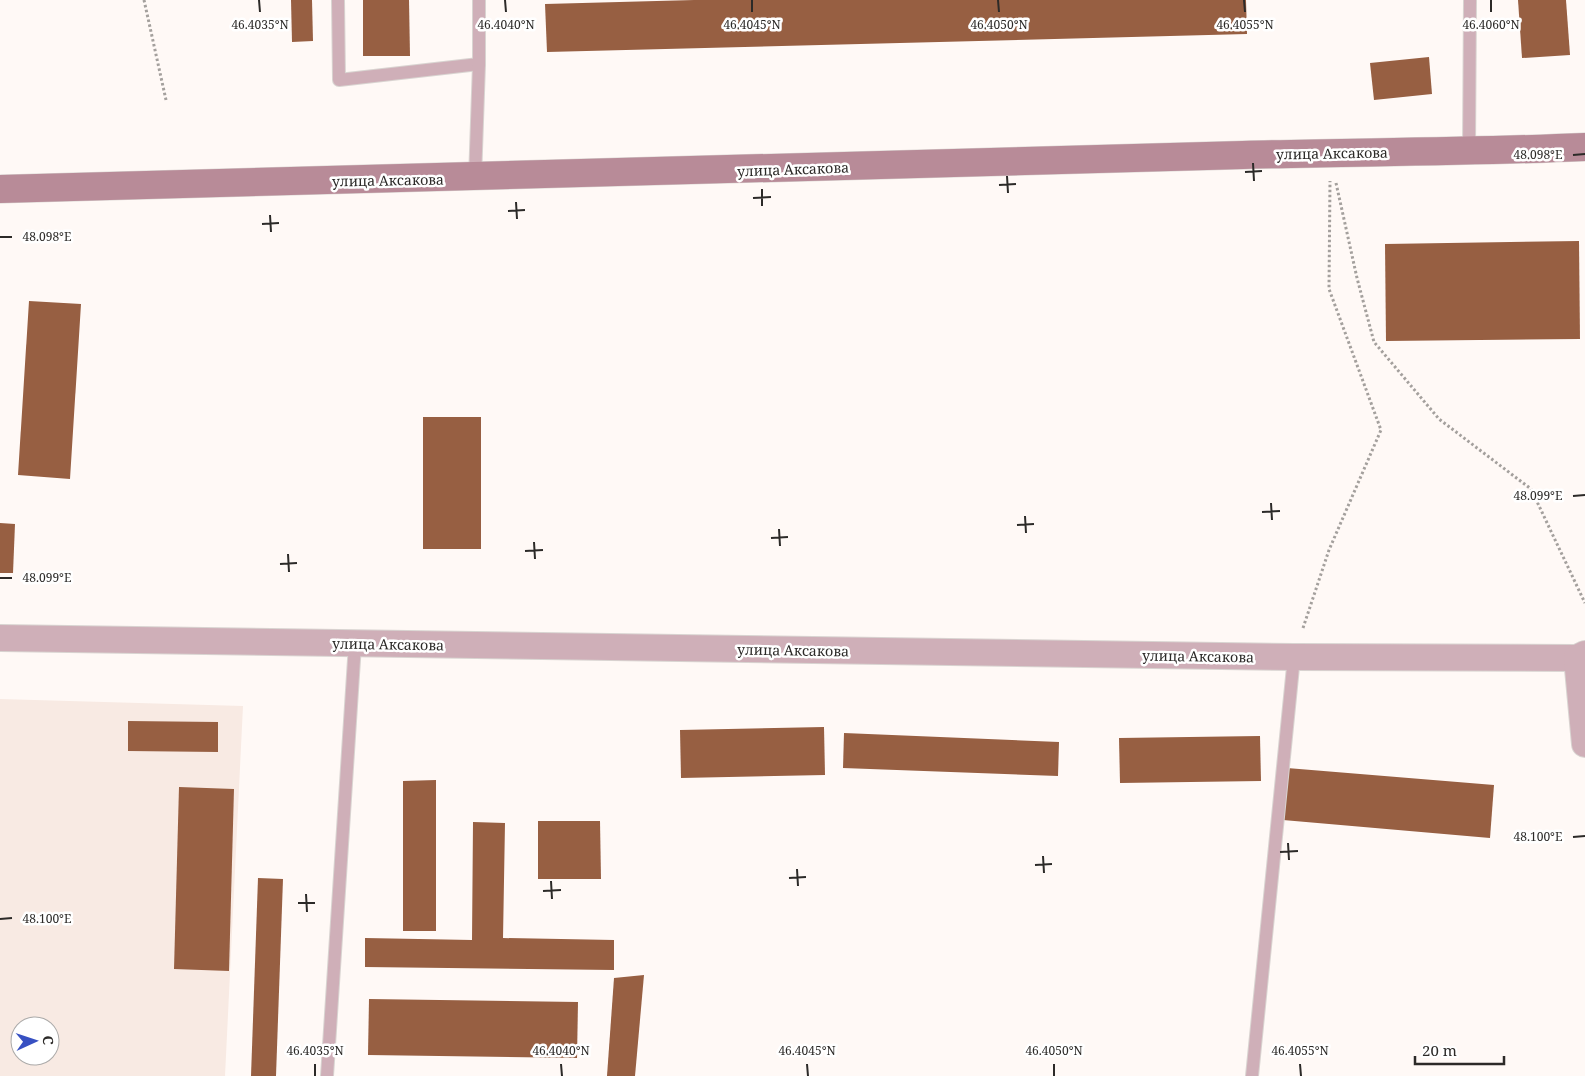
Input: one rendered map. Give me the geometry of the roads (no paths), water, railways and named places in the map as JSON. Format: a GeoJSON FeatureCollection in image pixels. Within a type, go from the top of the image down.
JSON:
{"type":"FeatureCollection","features":[{"type":"Feature","properties":{"kind":"main road","name":"улица Аксакова"},"geometry":{"type":"LineString","coordinates":[[0,189],[475,178],[1330,153],[1585,148]]}},
{"type":"Feature","properties":{"kind":"street","name":"улица Аксакова"},"geometry":{"type":"LineString","coordinates":[[0,638],[1294,657],[1581,656]]}},
{"type":"Feature","properties":{"kind":"street"},"geometry":{"type":"LineString","coordinates":[[1581,656],[1585,744]]}},
{"type":"Feature","properties":{"kind":"lane"},"geometry":{"type":"LineString","coordinates":[[338,0],[339,80],[479,64]]}},
{"type":"Feature","properties":{"kind":"lane"},"geometry":{"type":"LineString","coordinates":[[475,178],[479,0]]}},
{"type":"Feature","properties":{"kind":"lane"},"geometry":{"type":"LineString","coordinates":[[1469,150],[1470,0]]}},
{"type":"Feature","properties":{"kind":"lane"},"geometry":{"type":"LineString","coordinates":[[327,1076],[355,644]]}},
{"type":"Feature","properties":{"kind":"lane"},"geometry":{"type":"LineString","coordinates":[[1252,1076],[1294,657]]}}]}
